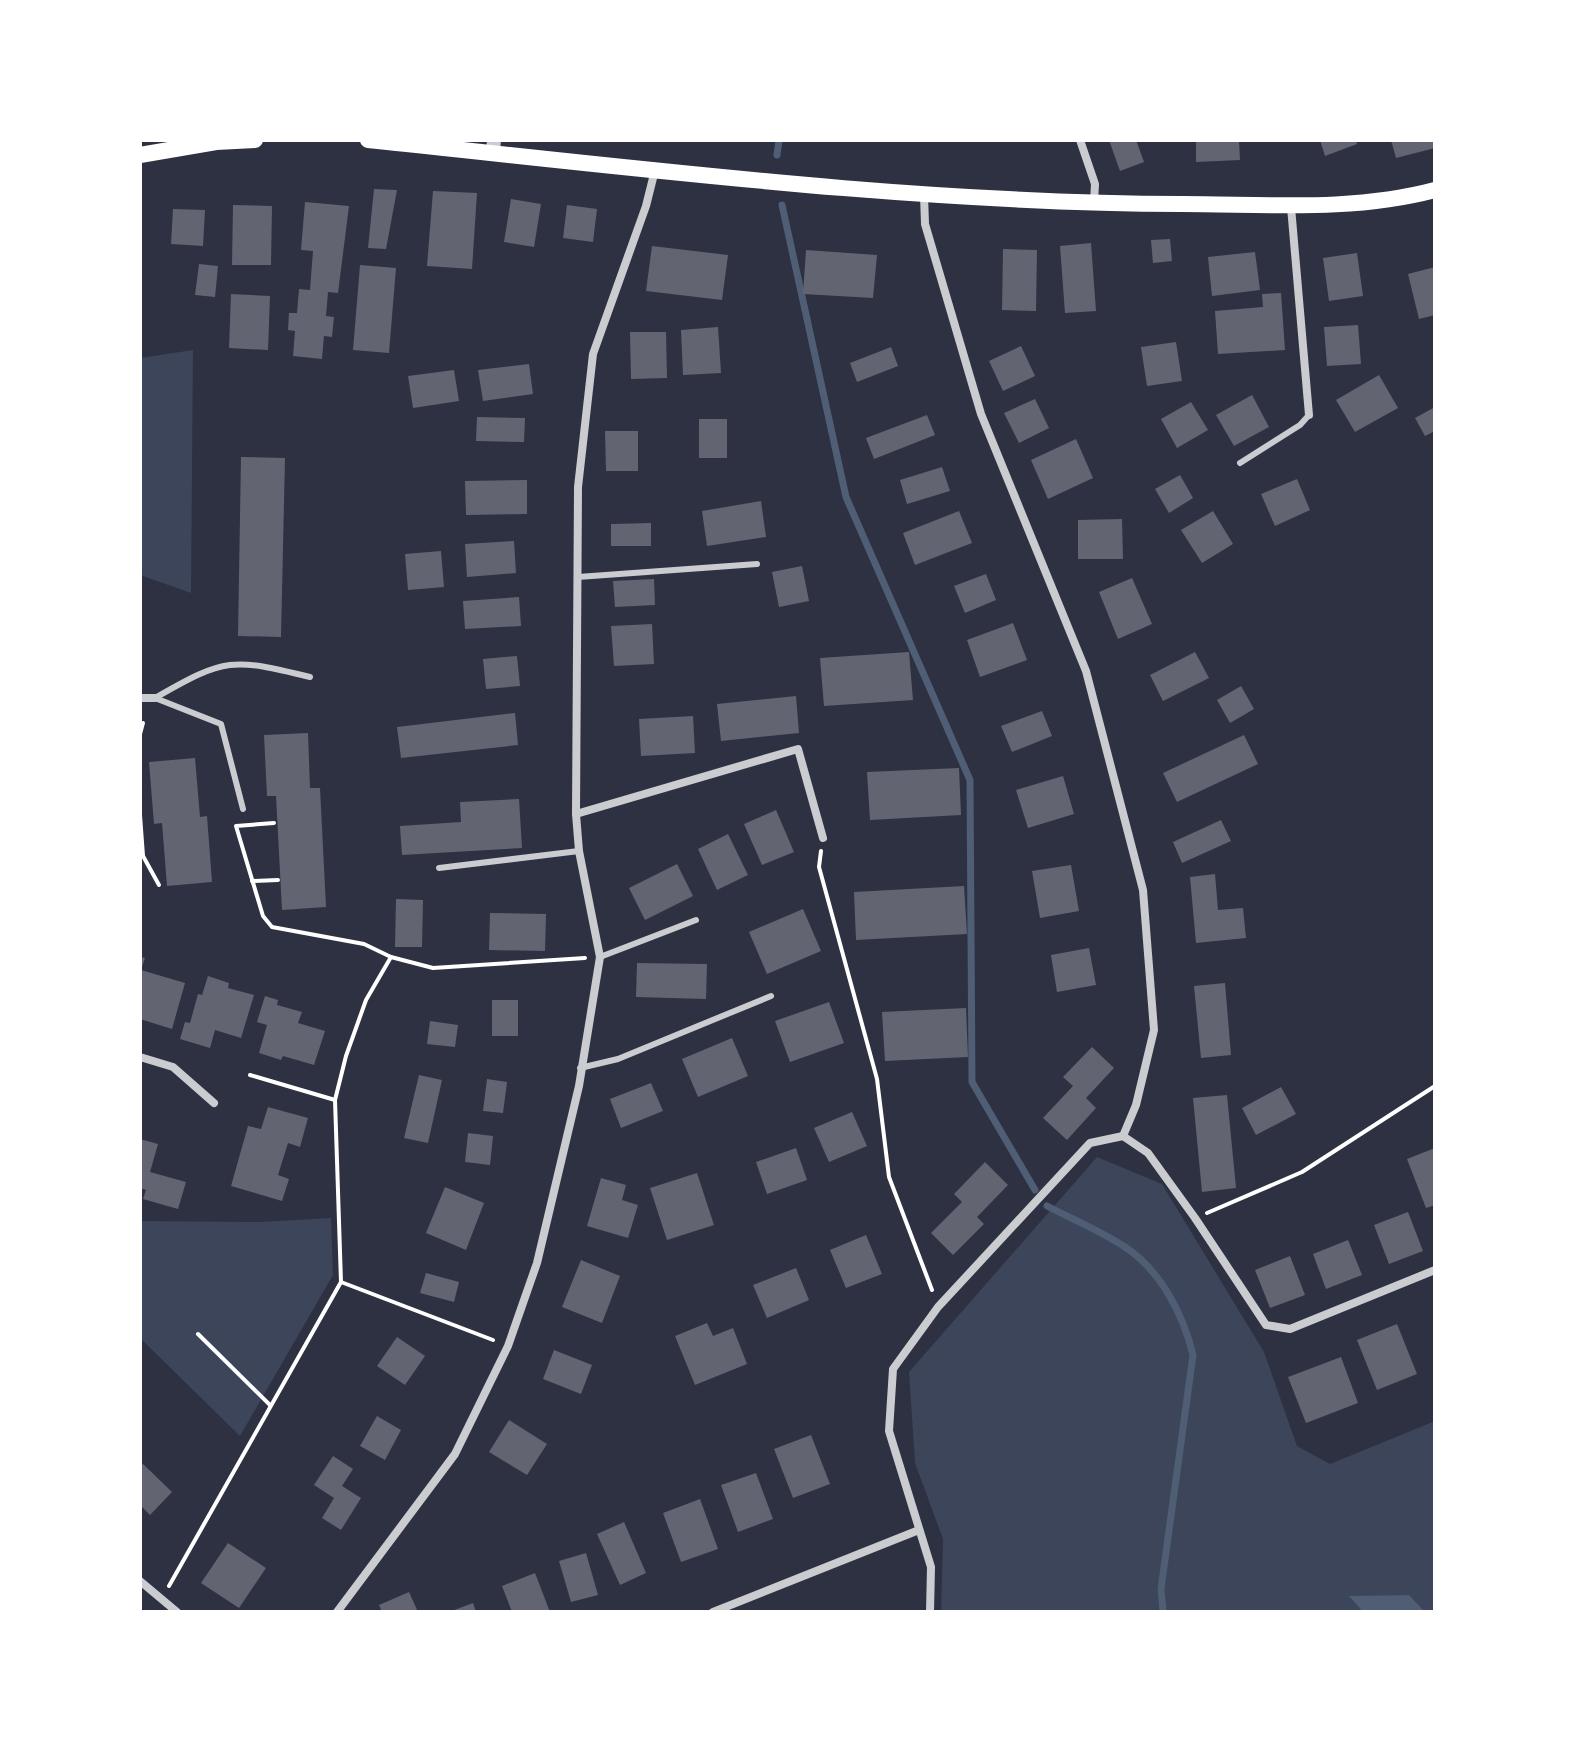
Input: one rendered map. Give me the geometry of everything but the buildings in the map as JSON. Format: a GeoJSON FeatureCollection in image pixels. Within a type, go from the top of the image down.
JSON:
{"type":"FeatureCollection","features":[{"type":"Feature","properties":{"kind":"main road"},"geometry":{"type":"LineString","coordinates":[[140,155],[216,142],[255,140]]}},
{"type":"Feature","properties":{"kind":"main road"},"geometry":{"type":"LineString","coordinates":[[368,140],[493,146],[655,170],[924,195],[1291,207],[1370,203],[1435,190]]}},
{"type":"Feature","properties":{"kind":"street"},"geometry":{"type":"LineString","coordinates":[[1080,140],[1095,184],[1094,202]]}},
{"type":"Feature","properties":{"kind":"street"},"geometry":{"type":"LineString","coordinates":[[337,1612],[455,1454],[508,1346],[537,1263],[579,1086],[600,957],[579,851],[576,814],[578,487],[593,354],[646,206],[655,170]]}},
{"type":"Feature","properties":{"kind":"street"},"geometry":{"type":"LineString","coordinates":[[924,195],[925,224],[981,414],[1086,671],[1143,890],[1154,1030],[1136,1105],[1123,1136]]}},
{"type":"Feature","properties":{"kind":"street"},"geometry":{"type":"LineString","coordinates":[[1291,207],[1309,415]]}},
{"type":"Feature","properties":{"kind":"street"},"geometry":{"type":"LineString","coordinates":[[140,698],[155,698]]}},
{"type":"Feature","properties":{"kind":"street"},"geometry":{"type":"LineString","coordinates":[[576,814],[798,749],[823,838]]}},
{"type":"Feature","properties":{"kind":"street"},"geometry":{"type":"LineString","coordinates":[[140,1057],[173,1067],[214,1103]]}},
{"type":"Feature","properties":{"kind":"street"},"geometry":{"type":"LineString","coordinates":[[930,1612],[931,1567],[889,1431],[893,1369],[938,1307],[1090,1143],[1123,1136],[1148,1153],[1266,1325],[1290,1329],[1435,1270]]}},
{"type":"Feature","properties":{"kind":"street"},"geometry":{"type":"LineString","coordinates":[[713,1612],[919,1530]]}},
{"type":"Feature","properties":{"kind":"street"},"geometry":{"type":"LineString","coordinates":[[140,1581],[177,1612]]}},
{"type":"Feature","properties":{"kind":"lane"},"geometry":{"type":"LineString","coordinates":[[1240,463],[1300,425],[1309,415]]}},
{"type":"Feature","properties":{"kind":"lane"},"geometry":{"type":"LineString","coordinates":[[578,577],[757,564]]}},
{"type":"Feature","properties":{"kind":"lane"},"geometry":{"type":"LineString","coordinates":[[155,698],[201,671],[235,663],[253,663],[310,677]]}},
{"type":"Feature","properties":{"kind":"lane"},"geometry":{"type":"LineString","coordinates":[[155,698],[221,724],[243,809]]}},
{"type":"Feature","properties":{"kind":"lane"},"geometry":{"type":"LineString","coordinates":[[439,868],[579,851]]}},
{"type":"Feature","properties":{"kind":"lane"},"geometry":{"type":"LineString","coordinates":[[600,957],[696,920]]}},
{"type":"Feature","properties":{"kind":"lane"},"geometry":{"type":"LineString","coordinates":[[580,1068],[618,1059],[771,996]]}},
{"type":"Feature","properties":{"kind":"path"},"geometry":{"type":"LineString","coordinates":[[140,734],[143,723]]}},
{"type":"Feature","properties":{"kind":"path"},"geometry":{"type":"LineString","coordinates":[[140,815],[143,856],[159,885]]}},
{"type":"Feature","properties":{"kind":"path"},"geometry":{"type":"LineString","coordinates":[[274,823],[236,826],[263,916],[272,927],[364,944],[391,957],[433,968],[600,957]]}},
{"type":"Feature","properties":{"kind":"path"},"geometry":{"type":"LineString","coordinates":[[823,838],[819,867],[877,1079],[889,1177],[938,1307]]}},
{"type":"Feature","properties":{"kind":"path"},"geometry":{"type":"LineString","coordinates":[[252,881],[278,880]]}},
{"type":"Feature","properties":{"kind":"path"},"geometry":{"type":"LineString","coordinates":[[162,1598],[341,1282],[335,1100],[346,1056],[366,1000],[391,957]]}},
{"type":"Feature","properties":{"kind":"path"},"geometry":{"type":"LineString","coordinates":[[250,1075],[335,1100]]}},
{"type":"Feature","properties":{"kind":"path"},"geometry":{"type":"LineString","coordinates":[[1195,1218],[1302,1172],[1435,1086]]}},
{"type":"Feature","properties":{"kind":"path"},"geometry":{"type":"LineString","coordinates":[[341,1282],[508,1346]]}},
{"type":"Feature","properties":{"kind":"path"},"geometry":{"type":"LineString","coordinates":[[198,1334],[270,1405]]}},
{"type":"Feature","properties":{"kind":"shaded area"},"geometry":{"type":"Polygon","coordinates":[[[193,350],[191,593],[140,575],[140,358],[193,350]]]}},
{"type":"Feature","properties":{"kind":"shaded area"},"geometry":{"type":"Polygon","coordinates":[[[1097,1157],[1162,1184],[1264,1352],[1297,1446],[1330,1464],[1435,1421],[1435,1612],[1425,1612],[1408,1595],[1350,1597],[1363,1612],[941,1612],[943,1539],[915,1463],[909,1372],[1097,1157]]]}},
{"type":"Feature","properties":{"kind":"shaded area"},"geometry":{"type":"Polygon","coordinates":[[[331,1218],[333,1275],[240,1436],[140,1338],[140,1221],[260,1222],[331,1218]]]}},
{"type":"Feature","properties":{"kind":"shaded area"},"geometry":{"type":"Polygon","coordinates":[[[1409,1595],[1425,1612],[1363,1612],[1349,1596],[1409,1595]]]}},
{"type":"Feature","properties":{"kind":"waterway"},"geometry":{"type":"LineString","coordinates":[[777,155],[779,140]]}},
{"type":"Feature","properties":{"kind":"waterway"},"geometry":{"type":"LineString","coordinates":[[782,205],[846,497],[970,780],[972,1082],[1035,1190]]}},
{"type":"Feature","properties":{"kind":"waterway"},"geometry":{"type":"LineString","coordinates":[[1047,1206],[1106,1236],[1138,1257],[1169,1295],[1189,1340],[1193,1355],[1161,1589],[1163,1612]]}}]}
